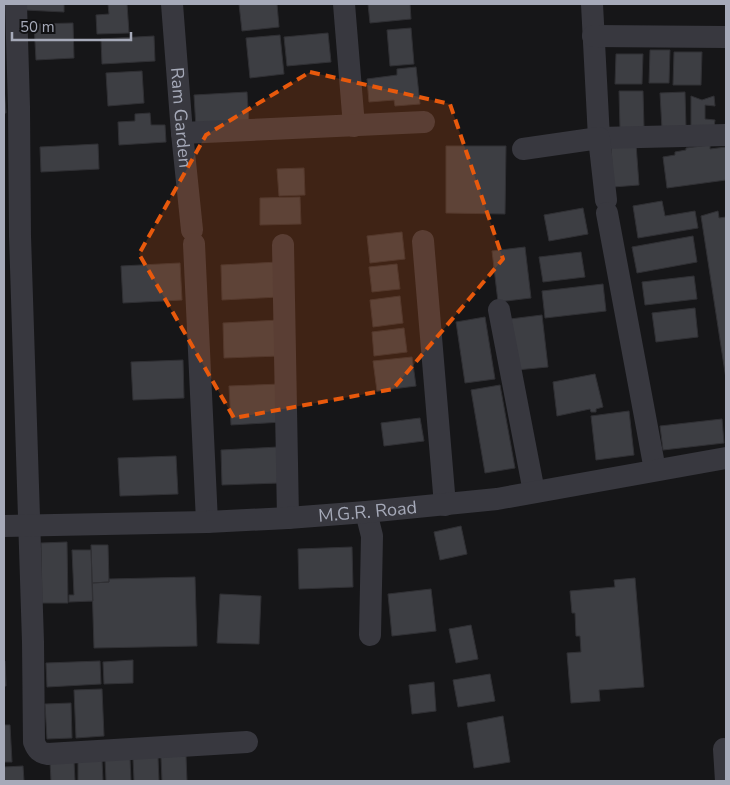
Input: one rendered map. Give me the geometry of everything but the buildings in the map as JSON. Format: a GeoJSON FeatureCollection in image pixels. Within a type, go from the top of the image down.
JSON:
{"type":"FeatureCollection","features":[{"type":"Feature","properties":{"kind":"street"},"geometry":{"type":"LineString","coordinates":[[16,4],[19,106],[12,236],[30,525],[34,742],[36,749],[41,753],[48,754],[247,742]]}},
{"type":"Feature","properties":{"kind":"street","name":"Ram Garden"},"geometry":{"type":"LineString","coordinates":[[172,4],[182,134],[193,237],[207,522]]}},
{"type":"Feature","properties":{"kind":"street"},"geometry":{"type":"LineString","coordinates":[[344,4],[354,126]]}},
{"type":"Feature","properties":{"kind":"street"},"geometry":{"type":"LineString","coordinates":[[592,4],[599,138],[606,207],[655,470]]}},
{"type":"Feature","properties":{"kind":"street"},"geometry":{"type":"LineString","coordinates":[[593,36],[726,37]]}},
{"type":"Feature","properties":{"kind":"street"},"geometry":{"type":"LineString","coordinates":[[182,134],[424,122]]}},
{"type":"Feature","properties":{"kind":"street"},"geometry":{"type":"LineString","coordinates":[[523,149],[599,138],[726,135]]}},
{"type":"Feature","properties":{"kind":"street"},"geometry":{"type":"LineString","coordinates":[[423,241],[445,505]]}},
{"type":"Feature","properties":{"kind":"street"},"geometry":{"type":"LineString","coordinates":[[283,245],[288,518]]}},
{"type":"Feature","properties":{"kind":"street"},"geometry":{"type":"LineString","coordinates":[[499,310],[534,492]]}},
{"type":"Feature","properties":{"kind":"street","name":"M.G.R. Road"},"geometry":{"type":"LineString","coordinates":[[4,526],[207,522],[288,518],[445,505],[534,492],[726,458]]}},
{"type":"Feature","properties":{"kind":"street"},"geometry":{"type":"LineString","coordinates":[[366,512],[372,536],[370,635]]}},
{"type":"Feature","properties":{"kind":"street"},"geometry":{"type":"LineString","coordinates":[[724,749],[726,781]]}},
{"type":"Feature","properties":{"kind":"highlighted area"},"geometry":{"type":"Polygon","coordinates":[[[310,72],[450,104],[503,259],[393,389],[234,418],[139,254],[206,135],[310,72]]]}}]}
